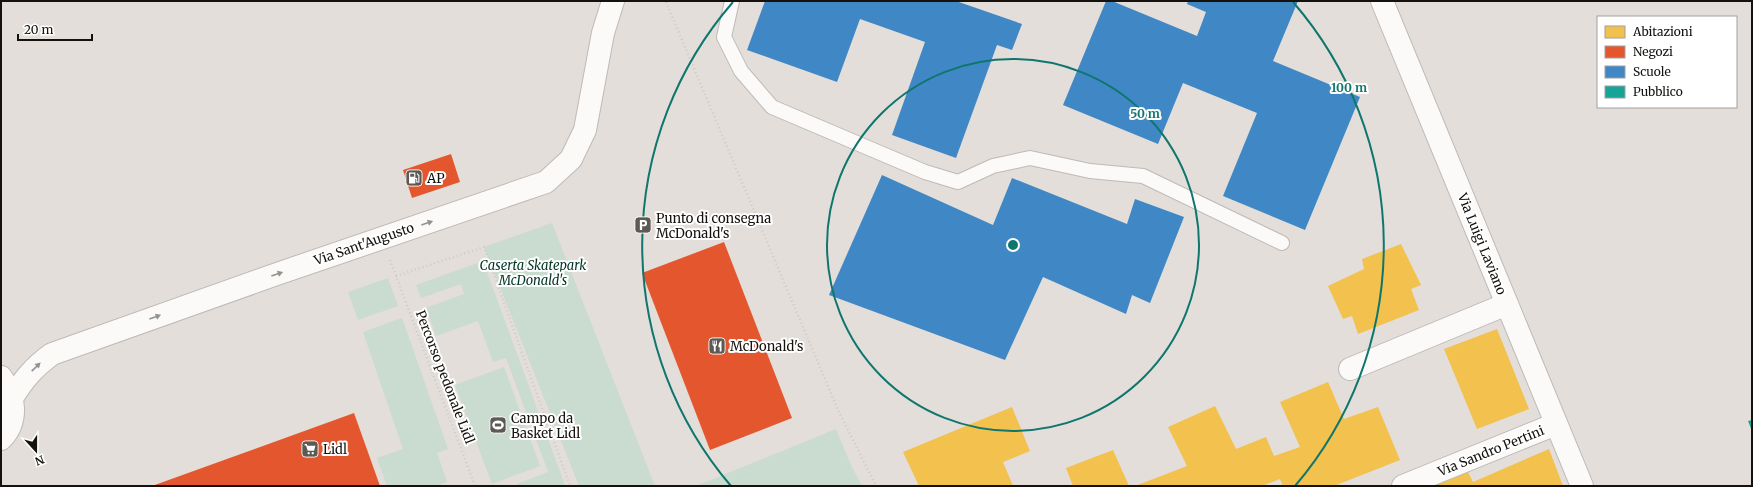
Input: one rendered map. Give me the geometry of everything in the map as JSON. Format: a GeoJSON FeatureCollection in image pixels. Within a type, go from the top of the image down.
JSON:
{"type":"FeatureCollection","features":[{"type":"Feature","properties":{"kind":"street","name":"Via Sant'Augusto"},"geometry":{"type":"LineString","coordinates":[[12,398],[23,381],[36,366],[52,354],[274,275],[546,182],[570,158],[585,130],[603,33],[613,1]]}},
{"type":"Feature","properties":{"kind":"street","name":"Via Luigi Laviano"},"geometry":{"type":"LineString","coordinates":[[1382,1],[1582,486]]}},
{"type":"Feature","properties":{"kind":"street"},"geometry":{"type":"LineString","coordinates":[[1350,369],[1507,304]]}},
{"type":"Feature","properties":{"kind":"street"},"geometry":{"type":"LineString","coordinates":[[1,377],[8,386],[12,398],[12,418],[9,428],[1,439]]}},
{"type":"Feature","properties":{"kind":"street","name":"Via Sandro Pertini"},"geometry":{"type":"LineString","coordinates":[[1403,486],[1556,424]]}},
{"type":"Feature","properties":{"kind":"lane"},"geometry":{"type":"LineString","coordinates":[[732,1],[724,37],[741,71],[772,107],[925,172],[958,182],[993,166],[1030,158],[1090,170],[1143,176],[1282,243]]}},
{"type":"Feature","properties":{"kind":"path"},"geometry":{"type":"LineString","coordinates":[[666,2],[838,410],[876,486]]}},
{"type":"Feature","properties":{"kind":"path","name":"Percorso pedonale Lidl"},"geometry":{"type":"LineString","coordinates":[[382,238],[475,486]]}},
{"type":"Feature","properties":{"kind":"path"},"geometry":{"type":"LineString","coordinates":[[396,276],[484,247],[570,486]]}},
{"type":"Feature","properties":{"kind":"green space","name":"Caserta Skatepark McDonald's"},"geometry":{"type":"Polygon","coordinates":[[[552,223],[655,486],[579,486],[484,247],[552,223]]]}},
{"type":"Feature","properties":{"kind":"green space"},"geometry":{"type":"Polygon","coordinates":[[[483,261],[565,485],[564,486],[518,486],[517,484],[548,472],[506,358],[493,362],[478,321],[436,336],[426,308],[464,294],[461,284],[421,298],[416,285],[483,261]]]}},
{"type":"Feature","properties":{"kind":"green space"},"geometry":{"type":"Polygon","coordinates":[[[388,278],[398,306],[358,320],[348,292],[388,278]]]}},
{"type":"Feature","properties":{"kind":"green space"},"geometry":{"type":"Polygon","coordinates":[[[402,318],[448,449],[437,453],[447,482],[436,486],[387,486],[377,458],[403,449],[363,332],[402,318]]]}},
{"type":"Feature","properties":{"kind":"green space","name":"Campo da Basket Lidl"},"geometry":{"type":"Polygon","coordinates":[[[504,367],[540,466],[492,484],[455,385],[504,367]]]}},
{"type":"Feature","properties":{"kind":"green space"},"geometry":{"type":"Polygon","coordinates":[[[836,429],[851,465],[862,486],[696,486],[836,429]]]}},
{"type":"Feature","properties":{"kind":"building: Abitazioni"},"geometry":{"type":"Polygon","coordinates":[[[1401,244],[1421,285],[1411,289],[1419,310],[1358,334],[1352,316],[1343,319],[1328,286],[1364,269],[1362,259],[1401,244]]]}},
{"type":"Feature","properties":{"kind":"building: Abitazioni"},"geometry":{"type":"Polygon","coordinates":[[[1497,329],[1529,409],[1477,429],[1444,349],[1497,329]]]}},
{"type":"Feature","properties":{"kind":"building: Abitazioni"},"geometry":{"type":"Polygon","coordinates":[[[1328,382],[1344,419],[1378,407],[1400,460],[1334,486],[1283,486],[1280,479],[1262,486],[1135,486],[1187,466],[1168,427],[1215,406],[1236,449],[1266,437],[1274,456],[1300,447],[1280,402],[1328,382]]]}},
{"type":"Feature","properties":{"kind":"building: Abitazioni"},"geometry":{"type":"Polygon","coordinates":[[[1012,407],[1030,451],[1003,462],[1013,486],[919,486],[903,452],[1012,407]]]}},
{"type":"Feature","properties":{"kind":"building: Abitazioni"},"geometry":{"type":"Polygon","coordinates":[[[1549,449],[1563,486],[1429,486],[1467,470],[1473,482],[1549,449]]]}},
{"type":"Feature","properties":{"kind":"building: Abitazioni"},"geometry":{"type":"Polygon","coordinates":[[[1113,450],[1129,486],[1073,486],[1066,468],[1113,450]]]}},
{"type":"Feature","properties":{"kind":"building: Negozi"},"geometry":{"type":"Polygon","coordinates":[[[451,154],[460,182],[412,198],[403,170],[451,154]]]}},
{"type":"Feature","properties":{"kind":"building: Negozi","name":"McDonald's"},"geometry":{"type":"Polygon","coordinates":[[[724,242],[792,418],[710,450],[642,273],[724,242]]]}},
{"type":"Feature","properties":{"kind":"building: Negozi","name":"Lidl"},"geometry":{"type":"Polygon","coordinates":[[[354,413],[380,486],[152,486],[354,413]]]}},
{"type":"Feature","properties":{"kind":"building: Scuole"},"geometry":{"type":"Polygon","coordinates":[[[765,1],[956,1],[1022,24],[1012,50],[997,45],[956,158],[892,135],[925,42],[860,19],[837,82],[747,50],[765,1]]]}},
{"type":"Feature","properties":{"kind":"building: Scuole"},"geometry":{"type":"Polygon","coordinates":[[[1106,1],[1112,1],[1197,36],[1206,12],[1187,4],[1188,1],[1298,1],[1273,61],[1360,97],[1305,230],[1223,196],[1257,113],[1183,83],[1158,144],[1063,105],[1106,1]]]}},
{"type":"Feature","properties":{"kind":"building: Scuole"},"geometry":{"type":"Polygon","coordinates":[[[882,175],[993,225],[1012,178],[1127,224],[1135,199],[1184,217],[1150,303],[1132,295],[1126,314],[1043,277],[1005,360],[829,295],[882,175]]]}},
{"type":"Feature","properties":{"kind":"building: Pubblico"},"geometry":{"type":"Polygon","coordinates":[[[1752,420],[1752,431],[1748,421],[1752,420]]]}},
{"type":"Feature","properties":{"kind":"place","name":"AP"},"geometry":{"type":"Point","coordinates":[414,178]}},
{"type":"Feature","properties":{"kind":"place","name":"Punto di consegna McDonald's"},"geometry":{"type":"Point","coordinates":[643,225]}},
{"type":"Feature","properties":{"kind":"place","name":"McDonald's"},"geometry":{"type":"Point","coordinates":[717,346]}},
{"type":"Feature","properties":{"kind":"place","name":"Campo da Basket Lidl"},"geometry":{"type":"Point","coordinates":[498,425]}},
{"type":"Feature","properties":{"kind":"place","name":"Lidl"},"geometry":{"type":"Point","coordinates":[310,449]}}]}
